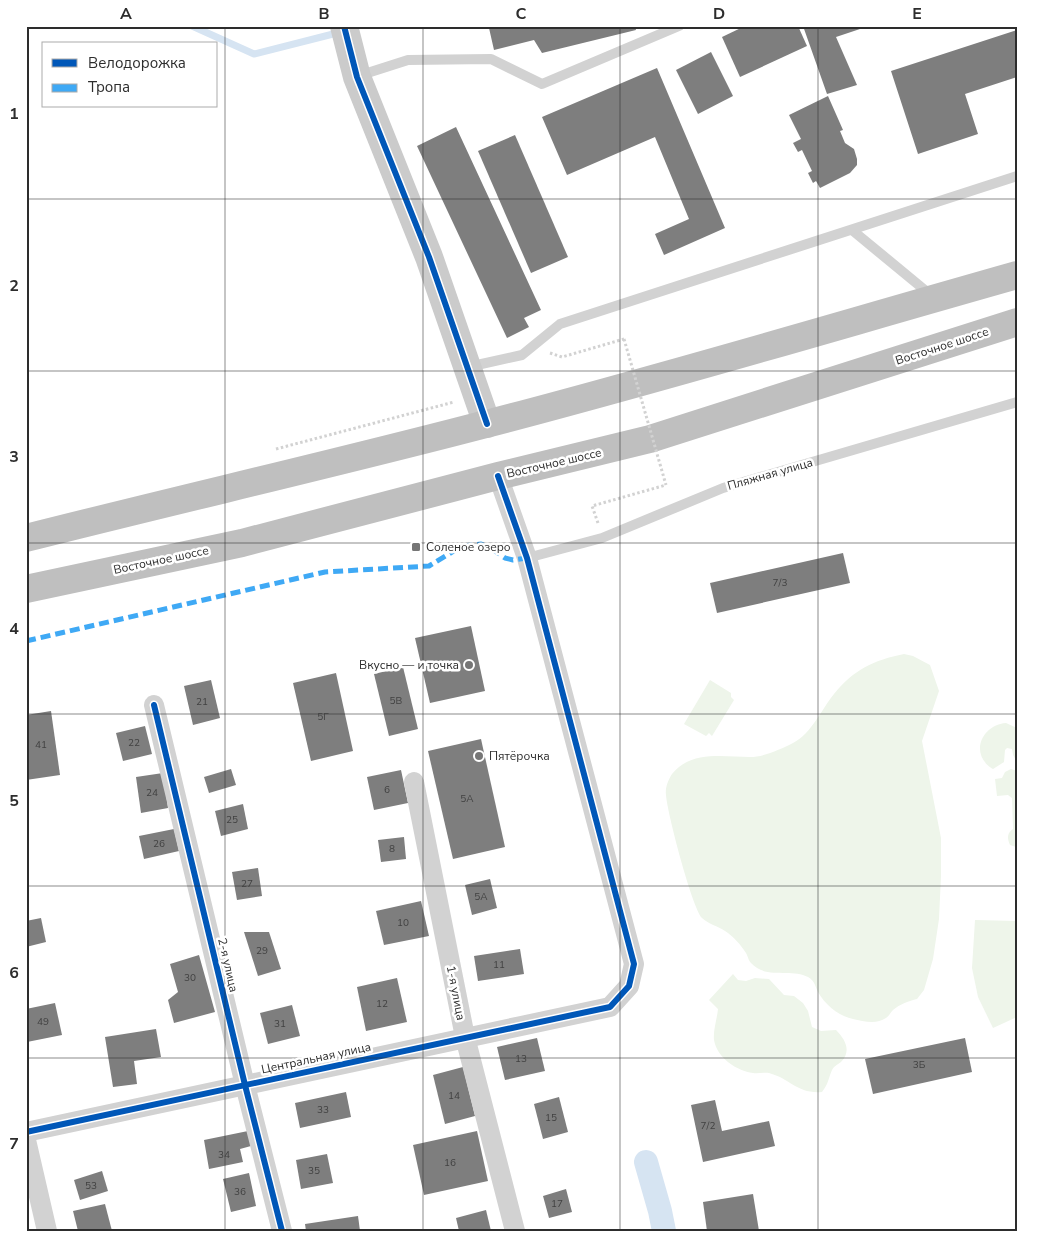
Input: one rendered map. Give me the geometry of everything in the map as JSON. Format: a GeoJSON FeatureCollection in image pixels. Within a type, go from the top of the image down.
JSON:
{"type":"FeatureCollection","features":[{"type":"Feature","properties":{"kind":"highway"},"geometry":{"type":"LineString","coordinates":[[26,538],[308,470],[487,424],[1017,275]]}},
{"type":"Feature","properties":{"kind":"highway","name":"Восточное шоссе"},"geometry":{"type":"LineString","coordinates":[[26,589],[242,542],[650,439],[1017,322]]}},
{"type":"Feature","properties":{"kind":"street"},"geometry":{"type":"LineString","coordinates":[[344,26],[355,67],[429,257],[487,424]]}},
{"type":"Feature","properties":{"kind":"street"},"geometry":{"type":"LineString","coordinates":[[498,476],[527,558]]}},
{"type":"Feature","properties":{"kind":"street","name":"Центральная улица"},"geometry":{"type":"LineString","coordinates":[[26,1132],[610,1007],[629,986],[634,964],[527,558]]}},
{"type":"Feature","properties":{"kind":"street","name":"2-я улица"},"geometry":{"type":"LineString","coordinates":[[154,705],[282,1231]]}},
{"type":"Feature","properties":{"kind":"street","name":"1-я улица"},"geometry":{"type":"LineString","coordinates":[[414,782],[465,1038],[515,1231]]}},
{"type":"Feature","properties":{"kind":"street"},"geometry":{"type":"LineString","coordinates":[[26,1140],[48,1231]]}},
{"type":"Feature","properties":{"kind":"lane"},"geometry":{"type":"LineString","coordinates":[[355,67],[408,60],[491,59],[542,84],[678,26]]}},
{"type":"Feature","properties":{"kind":"lane"},"geometry":{"type":"LineString","coordinates":[[468,368],[522,355],[560,324],[1017,176]]}},
{"type":"Feature","properties":{"kind":"lane"},"geometry":{"type":"LineString","coordinates":[[852,230],[935,298]]}},
{"type":"Feature","properties":{"kind":"lane","name":"Пляжная улица"},"geometry":{"type":"LineString","coordinates":[[527,558],[602,538],[724,488],[1017,402]]}},
{"type":"Feature","properties":{"kind":"path"},"geometry":{"type":"LineString","coordinates":[[562,357],[624,339],[666,485],[592,506]]}},
{"type":"Feature","properties":{"kind":"shaded area"},"geometry":{"type":"Polygon","coordinates":[[[904,654],[913,656],[930,665],[939,691],[922,741],[941,838],[939,919],[933,959],[924,990],[917,999],[899,1006],[886,1018],[869,1022],[848,1018],[833,1009],[824,1001],[808,977],[794,973],[771,973],[757,968],[750,962],[747,954],[734,938],[702,918],[692,897],[675,838],[667,805],[666,790],[672,774],[689,761],[708,756],[761,756],[800,739],[811,727],[834,694],[849,678],[865,667],[883,659],[904,654]]]}},
{"type":"Feature","properties":{"kind":"shaded area"},"geometry":{"type":"Polygon","coordinates":[[[710,680],[731,693],[731,697],[734,700],[712,736],[709,733],[706,736],[684,724],[710,680]]]}},
{"type":"Feature","properties":{"kind":"shaded area"},"geometry":{"type":"Polygon","coordinates":[[[1006,723],[1017,728],[1017,762],[1012,749],[1007,748],[1005,750],[1004,762],[993,769],[981,756],[981,741],[990,729],[1006,723]]]}},
{"type":"Feature","properties":{"kind":"shaded area"},"geometry":{"type":"Polygon","coordinates":[[[1011,769],[1017,771],[1016,847],[1010,845],[1008,838],[1013,829],[1012,798],[1008,795],[997,796],[995,779],[1002,778],[1005,772],[1011,769]]]}},
{"type":"Feature","properties":{"kind":"shaded area"},"geometry":{"type":"Polygon","coordinates":[[[975,920],[1017,921],[1017,1017],[993,1028],[978,997],[972,968],[975,920]]]}},
{"type":"Feature","properties":{"kind":"shaded area"},"geometry":{"type":"Polygon","coordinates":[[[733,974],[738,980],[769,979],[784,995],[794,996],[803,1003],[808,1011],[812,1027],[821,1031],[836,1030],[842,1037],[847,1049],[846,1054],[833,1069],[822,1092],[806,1091],[769,1073],[741,1070],[723,1058],[714,1040],[718,1009],[709,1000],[733,974]]]}},
{"type":"Feature","properties":{"kind":"water"},"geometry":{"type":"Polygon","coordinates":[[[659,1174],[675,1231],[654,1231],[642,1178],[659,1174]]]}},
{"type":"Feature","properties":{"kind":"building"},"geometry":{"type":"Polygon","coordinates":[[[498,26],[635,26],[636,30],[542,53],[534,40],[494,50],[489,28],[498,26]]]}},
{"type":"Feature","properties":{"kind":"building"},"geometry":{"type":"Polygon","coordinates":[[[745,26],[798,26],[807,46],[740,77],[722,37],[745,26]]]}},
{"type":"Feature","properties":{"kind":"building"},"geometry":{"type":"Polygon","coordinates":[[[803,26],[869,26],[836,37],[857,85],[827,94],[803,26]]]}},
{"type":"Feature","properties":{"kind":"building"},"geometry":{"type":"Polygon","coordinates":[[[1017,30],[1017,77],[965,94],[978,134],[918,154],[891,71],[1017,30]]]}},
{"type":"Feature","properties":{"kind":"building"},"geometry":{"type":"Polygon","coordinates":[[[711,52],[733,96],[698,114],[676,70],[711,52]]]}},
{"type":"Feature","properties":{"kind":"building"},"geometry":{"type":"Polygon","coordinates":[[[657,68],[725,228],[664,255],[655,234],[689,219],[655,137],[567,175],[542,117],[657,68]]]}},
{"type":"Feature","properties":{"kind":"building"},"geometry":{"type":"Polygon","coordinates":[[[828,96],[843,130],[840,131],[845,143],[854,149],[857,165],[850,173],[820,188],[816,181],[813,183],[808,173],[812,171],[802,150],[798,152],[793,143],[801,139],[789,115],[828,96]]]}},
{"type":"Feature","properties":{"kind":"building"},"geometry":{"type":"Polygon","coordinates":[[[456,127],[541,310],[524,318],[529,327],[507,338],[417,146],[456,127]]]}},
{"type":"Feature","properties":{"kind":"building"},"geometry":{"type":"Polygon","coordinates":[[[515,135],[568,257],[531,273],[478,151],[515,135]]]}},
{"type":"Feature","properties":{"kind":"building"},"geometry":{"type":"Polygon","coordinates":[[[843,553],[850,583],[717,613],[710,583],[843,553]]]}},
{"type":"Feature","properties":{"kind":"building"},"geometry":{"type":"Polygon","coordinates":[[[471,626],[485,691],[430,703],[415,638],[471,626]]]}},
{"type":"Feature","properties":{"kind":"building"},"geometry":{"type":"Polygon","coordinates":[[[403,667],[418,729],[389,736],[374,674],[403,667]]]}},
{"type":"Feature","properties":{"kind":"building"},"geometry":{"type":"Polygon","coordinates":[[[336,673],[353,751],[311,761],[293,683],[336,673]]]}},
{"type":"Feature","properties":{"kind":"building"},"geometry":{"type":"Polygon","coordinates":[[[211,680],[220,718],[193,725],[184,686],[211,680]]]}},
{"type":"Feature","properties":{"kind":"building"},"geometry":{"type":"Polygon","coordinates":[[[51,711],[60,775],[26,780],[26,715],[51,711]]]}},
{"type":"Feature","properties":{"kind":"building"},"geometry":{"type":"Polygon","coordinates":[[[145,726],[152,754],[123,761],[116,733],[145,726]]]}},
{"type":"Feature","properties":{"kind":"building"},"geometry":{"type":"Polygon","coordinates":[[[481,739],[505,847],[453,859],[428,751],[481,739]]]}},
{"type":"Feature","properties":{"kind":"building"},"geometry":{"type":"Polygon","coordinates":[[[231,769],[236,785],[209,793],[204,777],[231,769]]]}},
{"type":"Feature","properties":{"kind":"building"},"geometry":{"type":"Polygon","coordinates":[[[401,770],[408,803],[374,810],[367,777],[401,770]]]}},
{"type":"Feature","properties":{"kind":"building"},"geometry":{"type":"Polygon","coordinates":[[[163,773],[168,808],[141,813],[136,777],[163,773]]]}},
{"type":"Feature","properties":{"kind":"building"},"geometry":{"type":"Polygon","coordinates":[[[243,804],[248,829],[221,836],[215,811],[243,804]]]}},
{"type":"Feature","properties":{"kind":"building"},"geometry":{"type":"Polygon","coordinates":[[[174,829],[179,851],[144,859],[139,836],[174,829]]]}},
{"type":"Feature","properties":{"kind":"building"},"geometry":{"type":"Polygon","coordinates":[[[404,837],[406,859],[381,862],[378,840],[404,837]]]}},
{"type":"Feature","properties":{"kind":"building"},"geometry":{"type":"Polygon","coordinates":[[[258,868],[262,896],[237,900],[232,872],[258,868]]]}},
{"type":"Feature","properties":{"kind":"building"},"geometry":{"type":"Polygon","coordinates":[[[490,879],[497,908],[472,915],[465,885],[490,879]]]}},
{"type":"Feature","properties":{"kind":"building"},"geometry":{"type":"Polygon","coordinates":[[[421,901],[429,936],[384,945],[376,911],[421,901]]]}},
{"type":"Feature","properties":{"kind":"building"},"geometry":{"type":"Polygon","coordinates":[[[41,918],[46,942],[26,947],[26,921],[41,918]]]}},
{"type":"Feature","properties":{"kind":"building"},"geometry":{"type":"Polygon","coordinates":[[[244,932],[269,932],[281,969],[258,976],[244,932]]]}},
{"type":"Feature","properties":{"kind":"building"},"geometry":{"type":"Polygon","coordinates":[[[520,949],[524,974],[478,981],[474,956],[520,949]]]}},
{"type":"Feature","properties":{"kind":"building"},"geometry":{"type":"Polygon","coordinates":[[[199,955],[215,1012],[174,1023],[168,1000],[178,992],[170,964],[199,955]]]}},
{"type":"Feature","properties":{"kind":"building"},"geometry":{"type":"Polygon","coordinates":[[[397,978],[407,1022],[366,1031],[357,987],[397,978]]]}},
{"type":"Feature","properties":{"kind":"building"},"geometry":{"type":"Polygon","coordinates":[[[55,1003],[62,1035],[27,1042],[26,1009],[55,1003]]]}},
{"type":"Feature","properties":{"kind":"building"},"geometry":{"type":"Polygon","coordinates":[[[292,1005],[300,1036],[268,1044],[260,1013],[292,1005]]]}},
{"type":"Feature","properties":{"kind":"building"},"geometry":{"type":"Polygon","coordinates":[[[156,1029],[161,1057],[134,1061],[137,1084],[113,1087],[105,1037],[156,1029]]]}},
{"type":"Feature","properties":{"kind":"building"},"geometry":{"type":"Polygon","coordinates":[[[537,1038],[545,1071],[505,1080],[497,1047],[537,1038]]]}},
{"type":"Feature","properties":{"kind":"building"},"geometry":{"type":"Polygon","coordinates":[[[965,1038],[972,1072],[873,1094],[865,1059],[965,1038]]]}},
{"type":"Feature","properties":{"kind":"building"},"geometry":{"type":"Polygon","coordinates":[[[463,1067],[475,1116],[445,1124],[433,1075],[463,1067]]]}},
{"type":"Feature","properties":{"kind":"building"},"geometry":{"type":"Polygon","coordinates":[[[346,1092],[351,1117],[300,1128],[295,1103],[346,1092]]]}},
{"type":"Feature","properties":{"kind":"building"},"geometry":{"type":"Polygon","coordinates":[[[559,1097],[568,1132],[543,1139],[534,1104],[559,1097]]]}},
{"type":"Feature","properties":{"kind":"building"},"geometry":{"type":"Polygon","coordinates":[[[715,1100],[722,1131],[769,1121],[775,1146],[703,1162],[691,1105],[715,1100]]]}},
{"type":"Feature","properties":{"kind":"building"},"geometry":{"type":"Polygon","coordinates":[[[248,1131],[251,1146],[240,1149],[243,1162],[209,1169],[204,1140],[248,1131]]]}},
{"type":"Feature","properties":{"kind":"building"},"geometry":{"type":"Polygon","coordinates":[[[477,1131],[488,1181],[424,1195],[413,1145],[477,1131]]]}},
{"type":"Feature","properties":{"kind":"building"},"geometry":{"type":"Polygon","coordinates":[[[327,1154],[333,1183],[301,1189],[296,1160],[327,1154]]]}},
{"type":"Feature","properties":{"kind":"building"},"geometry":{"type":"Polygon","coordinates":[[[102,1171],[108,1191],[80,1200],[74,1180],[102,1171]]]}},
{"type":"Feature","properties":{"kind":"building"},"geometry":{"type":"Polygon","coordinates":[[[249,1173],[256,1206],[231,1212],[223,1179],[249,1173]]]}},
{"type":"Feature","properties":{"kind":"building"},"geometry":{"type":"Polygon","coordinates":[[[566,1189],[572,1212],[549,1218],[543,1196],[566,1189]]]}},
{"type":"Feature","properties":{"kind":"building"},"geometry":{"type":"Polygon","coordinates":[[[753,1194],[759,1231],[707,1231],[703,1202],[753,1194]]]}},
{"type":"Feature","properties":{"kind":"building"},"geometry":{"type":"Polygon","coordinates":[[[105,1204],[112,1231],[78,1231],[73,1211],[105,1204]]]}},
{"type":"Feature","properties":{"kind":"building"},"geometry":{"type":"Polygon","coordinates":[[[486,1210],[491,1231],[459,1231],[456,1218],[486,1210]]]}},
{"type":"Feature","properties":{"kind":"building"},"geometry":{"type":"Polygon","coordinates":[[[358,1216],[360,1231],[306,1231],[305,1224],[358,1216]]]}},
{"type":"Feature","properties":{"kind":"waterway"},"geometry":{"type":"LineString","coordinates":[[192,26],[254,54],[341,32]]}},
{"type":"Feature","properties":{"kind":"waterway"},"geometry":{"type":"LineString","coordinates":[[646,1162],[664,1231]]}},
{"type":"Feature","properties":{"kind":"marked path"},"geometry":{"type":"LineString","coordinates":[[26,641],[325,572],[429,566],[462,546],[481,544],[505,558],[513,560],[527,558]]}},
{"type":"Feature","properties":{"kind":"cycle path"},"geometry":{"type":"LineString","coordinates":[[344,26],[357,77],[429,257],[487,424]]}},
{"type":"Feature","properties":{"kind":"cycle path"},"geometry":{"type":"LineString","coordinates":[[26,1132],[610,1007],[629,986],[634,964],[527,558],[498,476]]}},
{"type":"Feature","properties":{"kind":"cycle path"},"geometry":{"type":"LineString","coordinates":[[154,705],[282,1231]]}},
{"type":"Feature","properties":{"kind":"place","name":"Соленое озеро"},"geometry":{"type":"Point","coordinates":[416,547]}},
{"type":"Feature","properties":{"kind":"place","name":"Вкусно — и точка"},"geometry":{"type":"Point","coordinates":[469,665]}},
{"type":"Feature","properties":{"kind":"place","name":"Пятёрочка"},"geometry":{"type":"Point","coordinates":[479,756]}}]}
